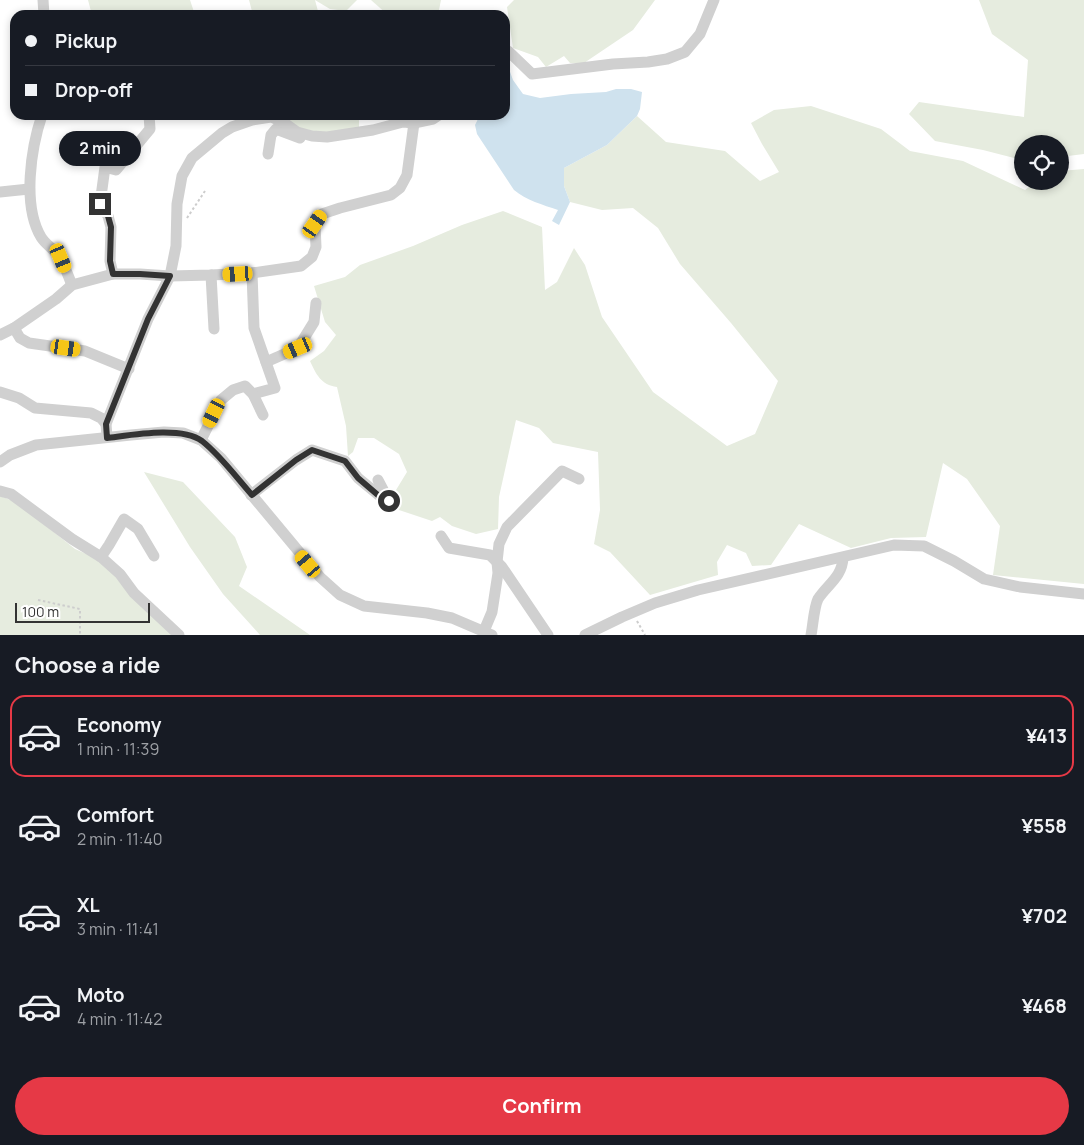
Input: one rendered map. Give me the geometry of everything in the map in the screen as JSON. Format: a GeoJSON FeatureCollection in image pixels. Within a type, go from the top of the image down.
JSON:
{"type":"FeatureCollection","features":[{"type":"Feature","properties":{"kind":"street"},"geometry":{"type":"LineString","coordinates":[[510,53],[532,74],[667,59],[684,52],[700,34],[714,0]]}},
{"type":"Feature","properties":{"kind":"street"},"geometry":{"type":"LineString","coordinates":[[40,120],[35,135],[29,189],[34,222],[42,238],[61,258],[72,285]]}},
{"type":"Feature","properties":{"kind":"street"},"geometry":{"type":"LineString","coordinates":[[113,274],[110,261],[111,227],[108,216],[100,204],[105,167],[116,170],[150,129],[149,120]]}},
{"type":"Feature","properties":{"kind":"street"},"geometry":{"type":"LineString","coordinates":[[107,438],[106,424],[148,319],[170,276],[176,246],[177,204],[182,176],[192,158],[222,133],[232,127],[252,120]]}},
{"type":"Feature","properties":{"kind":"street"},"geometry":{"type":"LineString","coordinates":[[277,120],[297,132],[327,137],[373,130],[403,122],[414,123],[428,120]]}},
{"type":"Feature","properties":{"kind":"street"},"geometry":{"type":"LineString","coordinates":[[0,334],[14,328],[56,299],[72,285],[113,274],[211,275],[252,273],[301,266],[312,256],[316,247],[315,224],[322,214],[391,195],[400,188],[407,175],[414,123]]}},
{"type":"Feature","properties":{"kind":"street"},"geometry":{"type":"LineString","coordinates":[[268,154],[271,135],[276,129],[309,142],[327,137]]}},
{"type":"Feature","properties":{"kind":"street"},"geometry":{"type":"LineString","coordinates":[[0,192],[29,189]]}},
{"type":"Feature","properties":{"kind":"street"},"geometry":{"type":"LineString","coordinates":[[252,273],[254,328],[275,388],[253,394]]}},
{"type":"Feature","properties":{"kind":"street"},"geometry":{"type":"LineString","coordinates":[[211,275],[214,328]]}},
{"type":"Feature","properties":{"kind":"street"},"geometry":{"type":"LineString","coordinates":[[266,362],[298,348],[314,322],[316,303]]}},
{"type":"Feature","properties":{"kind":"street"},"geometry":{"type":"LineString","coordinates":[[14,328],[20,338],[29,343],[84,351],[129,369]]}},
{"type":"Feature","properties":{"kind":"street"},"geometry":{"type":"LineString","coordinates":[[201,440],[221,400],[234,390],[245,386],[253,394],[263,415]]}},
{"type":"Feature","properties":{"kind":"street"},"geometry":{"type":"LineString","coordinates":[[0,392],[19,398],[35,408],[91,413],[101,418],[106,424]]}},
{"type":"Feature","properties":{"kind":"street"},"geometry":{"type":"LineString","coordinates":[[0,462],[10,455],[36,445],[164,432],[183,433],[201,440],[221,458],[320,577],[340,595],[364,606],[427,613],[452,618],[488,633],[498,573],[499,544],[507,527],[562,471],[579,479]]}},
{"type":"Feature","properties":{"kind":"street"},"geometry":{"type":"LineString","coordinates":[[252,495],[296,460],[312,450],[345,461],[358,478],[386,502],[389,501],[378,480]]}},
{"type":"Feature","properties":{"kind":"street"},"geometry":{"type":"LineString","coordinates":[[0,491],[11,494],[72,539],[101,557],[120,574],[134,593],[179,635]]}},
{"type":"Feature","properties":{"kind":"street"},"geometry":{"type":"LineString","coordinates":[[101,557],[124,519],[138,529],[154,556]]}},
{"type":"Feature","properties":{"kind":"street"},"geometry":{"type":"LineString","coordinates":[[441,536],[449,548],[490,555],[502,567],[548,635]]}},
{"type":"Feature","properties":{"kind":"street"},"geometry":{"type":"LineString","coordinates":[[585,635],[655,603],[698,590],[894,545],[924,546],[984,579],[1020,587],[1084,594]]}},
{"type":"Feature","properties":{"kind":"street"},"geometry":{"type":"LineString","coordinates":[[811,635],[817,601],[835,579],[842,566],[843,558]]}},
{"type":"Feature","properties":{"kind":"path"},"geometry":{"type":"LineString","coordinates":[[185,221],[205,191]]}},
{"type":"Feature","properties":{"kind":"path"},"geometry":{"type":"LineString","coordinates":[[38,600],[80,608],[80,635]]}},
{"type":"Feature","properties":{"kind":"path"},"geometry":{"type":"LineString","coordinates":[[632,613],[645,635]]}},
{"type":"Feature","properties":{"kind":"shaded area"},"geometry":{"type":"Polygon","coordinates":[[[88,0],[190,0],[193,10],[91,10],[88,0]]]}},
{"type":"Feature","properties":{"kind":"shaded area"},"geometry":{"type":"Polygon","coordinates":[[[249,0],[315,0],[318,10],[252,10],[249,0]]]}},
{"type":"Feature","properties":{"kind":"shaded area"},"geometry":{"type":"Polygon","coordinates":[[[315,0],[357,0],[347,10],[330,9],[315,0]]]}},
{"type":"Feature","properties":{"kind":"shaded area"},"geometry":{"type":"Polygon","coordinates":[[[371,0],[441,0],[439,10],[382,10],[371,0]]]}},
{"type":"Feature","properties":{"kind":"shaded area"},"geometry":{"type":"Polygon","coordinates":[[[514,0],[655,0],[633,30],[584,63],[570,63],[564,56],[546,67],[538,57],[513,48],[510,10],[507,10],[507,7],[514,0]]]}},
{"type":"Feature","properties":{"kind":"shaded area"},"geometry":{"type":"Polygon","coordinates":[[[979,0],[1084,0],[1084,154],[1069,156],[1069,135],[1014,135],[1014,158],[935,141],[909,114],[919,102],[1024,117],[1028,60],[992,34],[979,0]]]}},
{"type":"Feature","properties":{"kind":"shaded area"},"geometry":{"type":"Polygon","coordinates":[[[811,106],[881,129],[910,151],[963,161],[1014,185],[1014,190],[1069,190],[1069,170],[1084,169],[1084,584],[993,575],[1000,526],[967,479],[943,463],[926,537],[891,538],[851,548],[799,524],[771,565],[752,566],[746,553],[727,545],[717,562],[718,575],[650,595],[610,552],[594,544],[600,510],[598,452],[553,443],[539,428],[516,420],[499,497],[498,529],[476,534],[452,526],[440,517],[432,521],[396,509],[396,490],[407,472],[399,454],[374,438],[358,438],[353,452],[348,456],[346,426],[337,387],[323,381],[310,361],[324,351],[336,335],[325,322],[314,286],[345,277],[360,265],[503,211],[542,227],[545,290],[557,282],[574,248],[585,265],[602,317],[653,392],[727,446],[755,434],[778,381],[680,264],[658,228],[633,208],[602,210],[570,202],[564,186],[564,168],[607,145],[637,116],[666,142],[725,151],[760,181],[779,172],[751,123],[774,110],[811,106]]]}},
{"type":"Feature","properties":{"kind":"shaded area"},"geometry":{"type":"Polygon","coordinates":[[[289,120],[359,120],[359,127],[311,139],[289,120]]]}},
{"type":"Feature","properties":{"kind":"shaded area"},"geometry":{"type":"Polygon","coordinates":[[[144,472],[183,482],[235,537],[247,567],[239,586],[310,635],[260,635],[223,594],[190,547],[144,472]]]}},
{"type":"Feature","properties":{"kind":"shaded area"},"geometry":{"type":"Polygon","coordinates":[[[0,496],[16,502],[75,549],[98,559],[174,635],[0,635],[0,496]]]}},
{"type":"Feature","properties":{"kind":"water"},"geometry":{"type":"Polygon","coordinates":[[[510,72],[513,80],[523,94],[540,98],[606,92],[616,89],[631,89],[642,92],[640,109],[637,116],[607,145],[564,168],[564,186],[570,202],[559,225],[552,221],[558,210],[529,199],[514,190],[477,134],[475,125],[478,120],[510,120],[510,72]]]}},
{"type":"Feature","properties":{"kind":"route"},"geometry":{"type":"LineString","coordinates":[[100,204],[108,216],[111,227],[110,261],[113,274],[170,276],[148,319],[106,424],[107,438],[164,432],[183,433],[201,440],[221,458],[252,495],[296,460],[312,450],[345,461],[358,478],[386,502],[389,501]]}}]}
